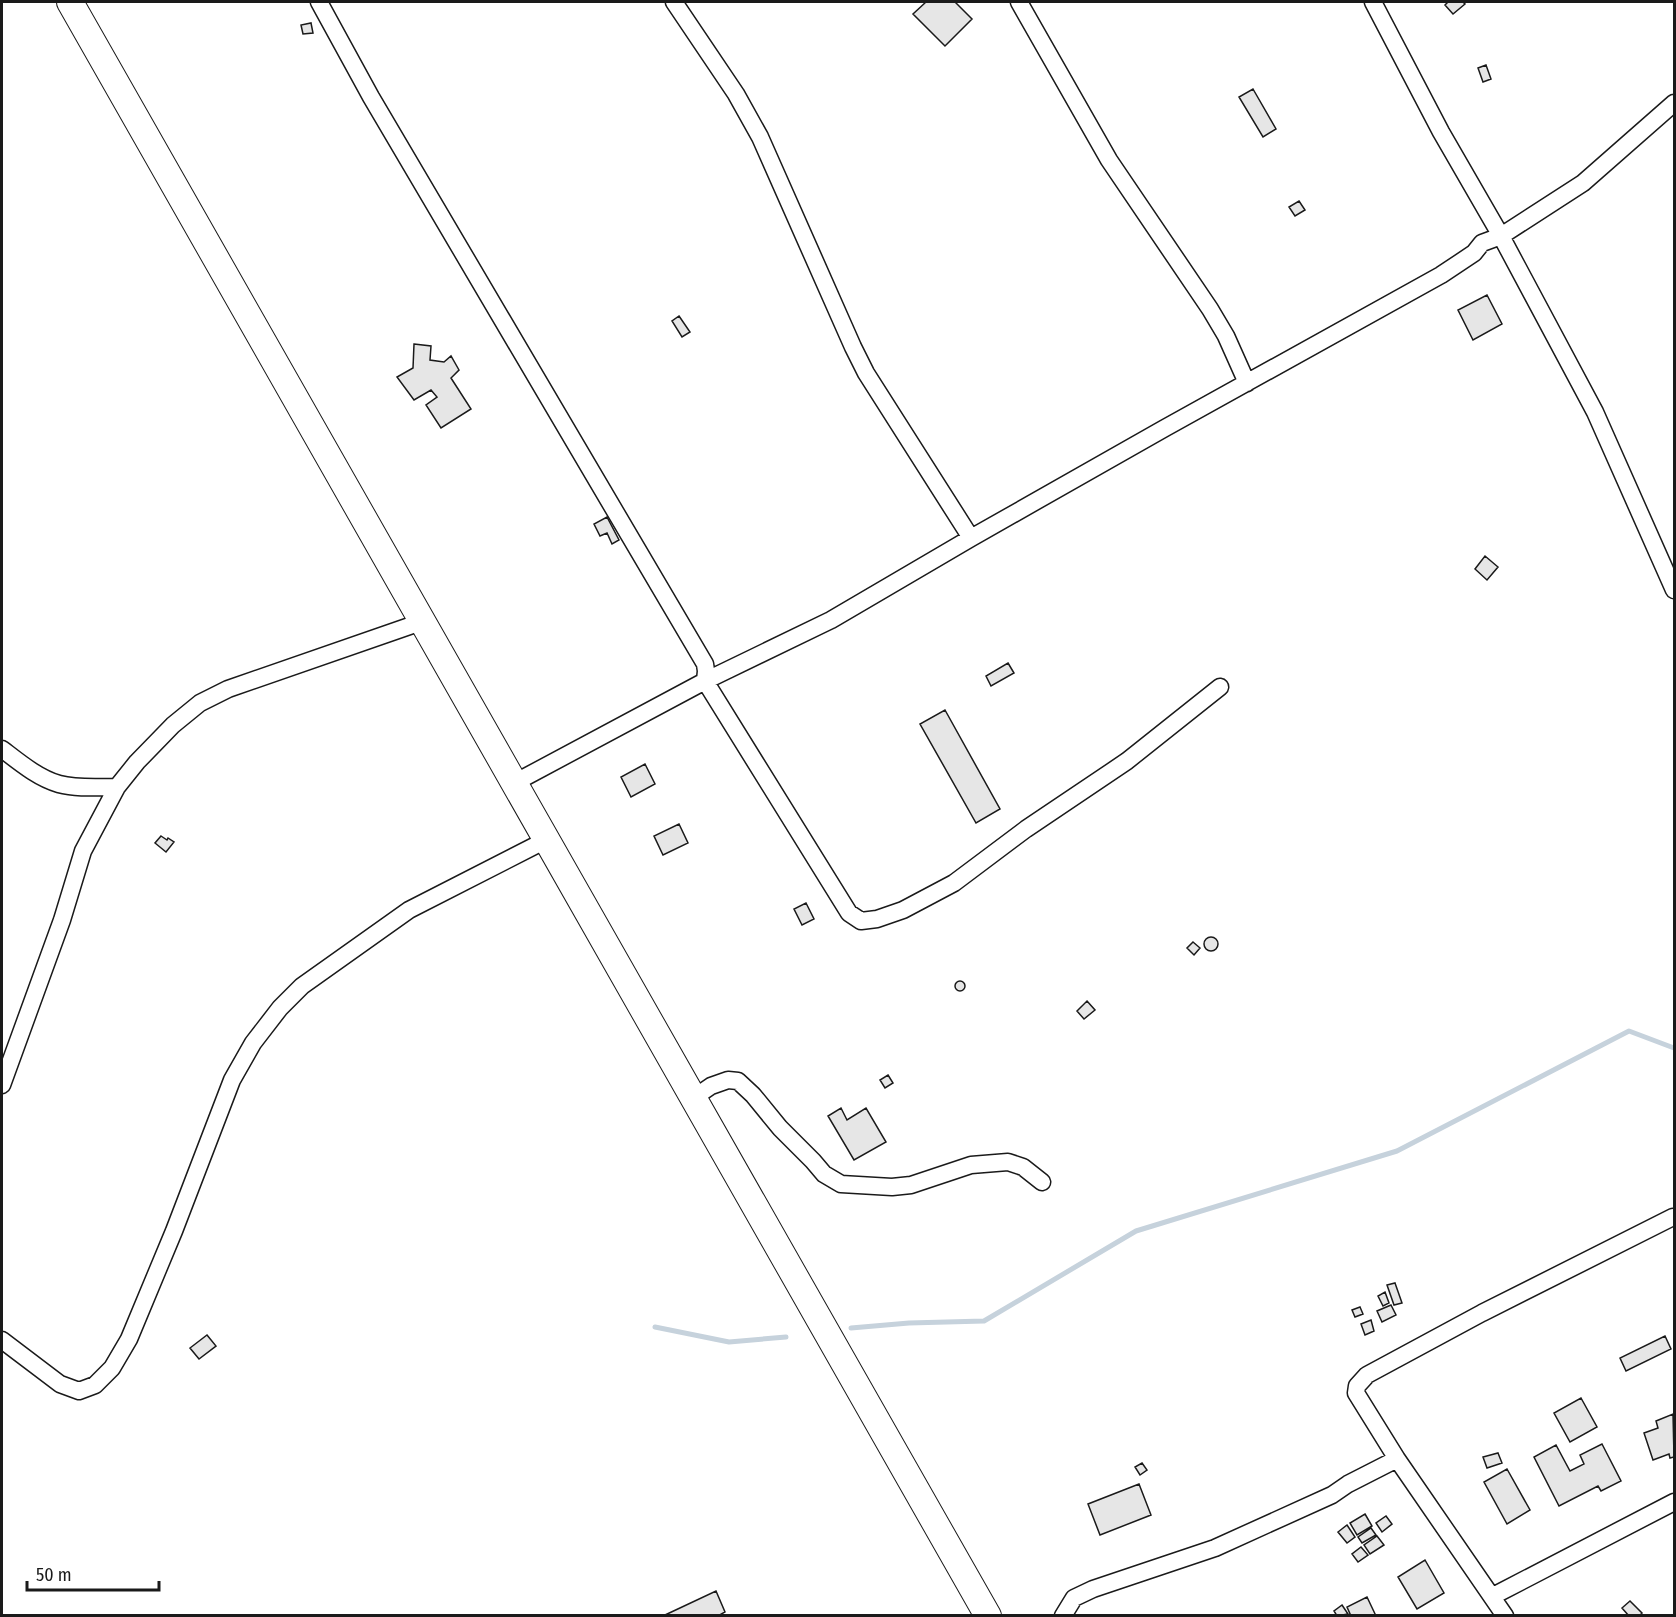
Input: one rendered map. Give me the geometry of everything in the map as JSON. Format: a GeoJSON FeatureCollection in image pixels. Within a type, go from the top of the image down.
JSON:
{"type":"FeatureCollection","features":[{"type":"Feature","properties":{"kind":"main road"},"geometry":{"type":"LineString","coordinates":[[70,2],[516,782],[988,1616]]}},
{"type":"Feature","properties":{"kind":"street"},"geometry":{"type":"LineString","coordinates":[[319,2],[371,97],[705,664],[705,681],[849,913],[861,921],[877,919],[903,910],[954,883],[1026,829],[1126,761],[1220,687]]}},
{"type":"Feature","properties":{"kind":"street"},"geometry":{"type":"LineString","coordinates":[[674,2],[736,94],[760,137],[866,373],[970,538]]}},
{"type":"Feature","properties":{"kind":"street"},"geometry":{"type":"LineString","coordinates":[[1018,2],[1108,160],[1210,309],[1226,336],[1247,383]]}},
{"type":"Feature","properties":{"kind":"street"},"geometry":{"type":"LineString","coordinates":[[1373,2],[1441,132],[1501,236],[1595,412],[1674,590]]}},
{"type":"Feature","properties":{"kind":"street"},"geometry":{"type":"LineString","coordinates":[[516,782],[705,681],[831,620],[970,538],[1441,275],[1474,253],[1482,243],[1501,236],[1582,183],[1674,103]]}},
{"type":"Feature","properties":{"kind":"street"},"geometry":{"type":"LineString","coordinates":[[2,1085],[62,920],[83,851],[117,787],[138,762],[173,725],[200,703],[228,689],[424,621]]}},
{"type":"Feature","properties":{"kind":"street"},"geometry":{"type":"LineString","coordinates":[[2,749],[38,774],[58,784],[78,788],[117,787]]}},
{"type":"Feature","properties":{"kind":"street"},"geometry":{"type":"LineString","coordinates":[[2,1340],[60,1384],[78,1391],[95,1385],[112,1368],[129,1339],[232,1080],[253,1043],[280,1008],[302,986],[409,910],[548,839]]}},
{"type":"Feature","properties":{"kind":"street"},"geometry":{"type":"LineString","coordinates":[[695,1097],[711,1086],[728,1080],[738,1081],[824,1174],[841,1184],[892,1188],[911,1185],[971,1166],[1008,1162],[1023,1167],[1042,1182]]}},
{"type":"Feature","properties":{"kind":"street"},"geometry":{"type":"LineString","coordinates":[[1505,1616],[1397,1459],[1356,1393],[1357,1386],[1367,1375],[1482,1313],[1673,1217]]}},
{"type":"Feature","properties":{"kind":"street"},"geometry":{"type":"LineString","coordinates":[[1063,1616],[1074,1599],[1093,1589],[1215,1548],[1332,1495],[1348,1484],[1397,1459]]}},
{"type":"Feature","properties":{"kind":"street"},"geometry":{"type":"LineString","coordinates":[[1493,1596],[1674,1502]]}},
{"type":"Feature","properties":{"kind":"building"},"geometry":{"type":"Polygon","coordinates":[[[926,2],[955,2],[972,19],[945,46],[913,14],[926,2]]]}},
{"type":"Feature","properties":{"kind":"building"},"geometry":{"type":"Polygon","coordinates":[[[1448,2],[1465,4],[1453,14],[1445,5],[1448,2]]]}},
{"type":"Feature","properties":{"kind":"building"},"geometry":{"type":"Polygon","coordinates":[[[311,23],[313,33],[303,34],[301,25],[311,23]]]}},
{"type":"Feature","properties":{"kind":"building"},"geometry":{"type":"Polygon","coordinates":[[[1486,65],[1491,79],[1483,82],[1478,68],[1486,65]]]}},
{"type":"Feature","properties":{"kind":"building"},"geometry":{"type":"Polygon","coordinates":[[[1253,89],[1276,129],[1263,137],[1239,97],[1253,89]]]}},
{"type":"Feature","properties":{"kind":"building"},"geometry":{"type":"Polygon","coordinates":[[[1299,201],[1305,210],[1295,216],[1289,207],[1299,201]]]}},
{"type":"Feature","properties":{"kind":"building"},"geometry":{"type":"Polygon","coordinates":[[[1487,295],[1502,324],[1473,340],[1458,310],[1487,295]]]}},
{"type":"Feature","properties":{"kind":"building"},"geometry":{"type":"Polygon","coordinates":[[[679,316],[690,332],[682,337],[672,321],[679,316]]]}},
{"type":"Feature","properties":{"kind":"building"},"geometry":{"type":"Polygon","coordinates":[[[414,344],[431,346],[430,360],[444,362],[451,356],[459,370],[451,378],[471,409],[441,428],[426,405],[437,397],[431,390],[414,400],[397,377],[413,368],[414,344]]]}},
{"type":"Feature","properties":{"kind":"building"},"geometry":{"type":"Polygon","coordinates":[[[607,517],[619,540],[612,544],[607,533],[600,536],[594,524],[607,517]]]}},
{"type":"Feature","properties":{"kind":"building"},"geometry":{"type":"Polygon","coordinates":[[[1485,556],[1498,567],[1487,580],[1475,569],[1485,556]]]}},
{"type":"Feature","properties":{"kind":"building"},"geometry":{"type":"Polygon","coordinates":[[[1008,663],[1014,673],[991,686],[986,676],[1008,663]]]}},
{"type":"Feature","properties":{"kind":"building"},"geometry":{"type":"Polygon","coordinates":[[[945,710],[1000,809],[976,823],[920,724],[945,710]]]}},
{"type":"Feature","properties":{"kind":"building"},"geometry":{"type":"Polygon","coordinates":[[[645,764],[655,784],[631,797],[621,777],[645,764]]]}},
{"type":"Feature","properties":{"kind":"building"},"geometry":{"type":"Polygon","coordinates":[[[679,824],[688,843],[663,855],[654,836],[679,824]]]}},
{"type":"Feature","properties":{"kind":"building"},"geometry":{"type":"Polygon","coordinates":[[[161,836],[174,842],[166,852],[155,843],[161,836]]]}},
{"type":"Feature","properties":{"kind":"building"},"geometry":{"type":"Polygon","coordinates":[[[806,903],[814,919],[802,925],[794,909],[806,903]]]}},
{"type":"Feature","properties":{"kind":"building"},"geometry":{"type":"Polygon","coordinates":[[[1211,937],[1216,939],[1218,944],[1216,949],[1211,951],[1206,949],[1204,944],[1206,939],[1211,937]]]}},
{"type":"Feature","properties":{"kind":"building"},"geometry":{"type":"Polygon","coordinates":[[[1193,942],[1200,948],[1194,955],[1187,948],[1193,942]]]}},
{"type":"Feature","properties":{"kind":"building"},"geometry":{"type":"Polygon","coordinates":[[[960,981],[964,982],[964,990],[960,991],[956,990],[955,986],[956,982],[960,981]]]}},
{"type":"Feature","properties":{"kind":"building"},"geometry":{"type":"Polygon","coordinates":[[[1087,1001],[1095,1010],[1084,1019],[1077,1011],[1087,1001]]]}},
{"type":"Feature","properties":{"kind":"building"},"geometry":{"type":"Polygon","coordinates":[[[888,1075],[893,1083],[885,1088],[880,1080],[888,1075]]]}},
{"type":"Feature","properties":{"kind":"building"},"geometry":{"type":"Polygon","coordinates":[[[841,1108],[847,1120],[866,1108],[886,1142],[854,1160],[828,1116],[841,1108]]]}},
{"type":"Feature","properties":{"kind":"building"},"geometry":{"type":"Polygon","coordinates":[[[1395,1283],[1402,1303],[1394,1305],[1387,1285],[1395,1283]]]}},
{"type":"Feature","properties":{"kind":"building"},"geometry":{"type":"Polygon","coordinates":[[[1385,1292],[1389,1303],[1383,1306],[1378,1296],[1385,1292]]]}},
{"type":"Feature","properties":{"kind":"building"},"geometry":{"type":"Polygon","coordinates":[[[1391,1305],[1396,1315],[1382,1322],[1377,1311],[1391,1305]]]}},
{"type":"Feature","properties":{"kind":"building"},"geometry":{"type":"Polygon","coordinates":[[[1360,1307],[1363,1314],[1355,1317],[1352,1310],[1360,1307]]]}},
{"type":"Feature","properties":{"kind":"building"},"geometry":{"type":"Polygon","coordinates":[[[1371,1320],[1374,1331],[1365,1335],[1361,1324],[1371,1320]]]}},
{"type":"Feature","properties":{"kind":"building"},"geometry":{"type":"Polygon","coordinates":[[[207,1335],[216,1346],[199,1359],[190,1348],[207,1335]]]}},
{"type":"Feature","properties":{"kind":"building"},"geometry":{"type":"Polygon","coordinates":[[[1665,1336],[1671,1349],[1626,1371],[1620,1358],[1665,1336]]]}},
{"type":"Feature","properties":{"kind":"building"},"geometry":{"type":"Polygon","coordinates":[[[1581,1398],[1597,1427],[1570,1442],[1554,1413],[1581,1398]]]}},
{"type":"Feature","properties":{"kind":"building"},"geometry":{"type":"Polygon","coordinates":[[[1673,1414],[1674,1457],[1670,1458],[1669,1454],[1653,1460],[1644,1433],[1658,1428],[1656,1421],[1673,1414]]]}},
{"type":"Feature","properties":{"kind":"building"},"geometry":{"type":"Polygon","coordinates":[[[1602,1444],[1621,1481],[1601,1491],[1598,1486],[1559,1506],[1534,1457],[1556,1445],[1570,1471],[1584,1464],[1580,1455],[1602,1444]]]}},
{"type":"Feature","properties":{"kind":"building"},"geometry":{"type":"Polygon","coordinates":[[[1498,1453],[1502,1463],[1487,1468],[1483,1457],[1498,1453]]]}},
{"type":"Feature","properties":{"kind":"building"},"geometry":{"type":"Polygon","coordinates":[[[1142,1463],[1147,1470],[1140,1475],[1135,1467],[1142,1463]]]}},
{"type":"Feature","properties":{"kind":"building"},"geometry":{"type":"Polygon","coordinates":[[[1507,1469],[1530,1510],[1507,1524],[1484,1482],[1507,1469]]]}},
{"type":"Feature","properties":{"kind":"building"},"geometry":{"type":"Polygon","coordinates":[[[1139,1484],[1151,1515],[1100,1535],[1088,1504],[1139,1484]]]}},
{"type":"Feature","properties":{"kind":"building"},"geometry":{"type":"Polygon","coordinates":[[[1365,1514],[1372,1526],[1357,1535],[1350,1523],[1365,1514]]]}},
{"type":"Feature","properties":{"kind":"building"},"geometry":{"type":"Polygon","coordinates":[[[1386,1516],[1392,1524],[1382,1532],[1376,1523],[1386,1516]]]}},
{"type":"Feature","properties":{"kind":"building"},"geometry":{"type":"Polygon","coordinates":[[[1347,1525],[1355,1537],[1347,1543],[1338,1532],[1347,1525]]]}},
{"type":"Feature","properties":{"kind":"building"},"geometry":{"type":"Polygon","coordinates":[[[1371,1528],[1376,1535],[1362,1543],[1358,1537],[1371,1528]]]}},
{"type":"Feature","properties":{"kind":"building"},"geometry":{"type":"Polygon","coordinates":[[[1377,1536],[1384,1545],[1370,1554],[1364,1545],[1377,1536]]]}},
{"type":"Feature","properties":{"kind":"building"},"geometry":{"type":"Polygon","coordinates":[[[1361,1547],[1368,1555],[1358,1562],[1352,1554],[1361,1547]]]}},
{"type":"Feature","properties":{"kind":"building"},"geometry":{"type":"Polygon","coordinates":[[[1425,1560],[1444,1593],[1417,1609],[1398,1577],[1425,1560]]]}},
{"type":"Feature","properties":{"kind":"building"},"geometry":{"type":"Polygon","coordinates":[[[716,1591],[725,1612],[718,1616],[665,1615],[716,1591]]]}},
{"type":"Feature","properties":{"kind":"building"},"geometry":{"type":"Polygon","coordinates":[[[1367,1597],[1376,1616],[1351,1616],[1347,1607],[1367,1597]]]}},
{"type":"Feature","properties":{"kind":"building"},"geometry":{"type":"Polygon","coordinates":[[[1630,1601],[1642,1613],[1639,1616],[1629,1616],[1622,1608],[1630,1601]]]}},
{"type":"Feature","properties":{"kind":"building"},"geometry":{"type":"Polygon","coordinates":[[[1342,1605],[1348,1614],[1337,1616],[1334,1611],[1342,1605]]]}},
{"type":"Feature","properties":{"kind":"waterway"},"geometry":{"type":"LineString","coordinates":[[851,1328],[909,1323],[984,1321],[1136,1231],[1397,1151],[1629,1031],[1674,1048]]}},
{"type":"Feature","properties":{"kind":"waterway"},"geometry":{"type":"LineString","coordinates":[[655,1327],[729,1342],[786,1337]]}}]}
